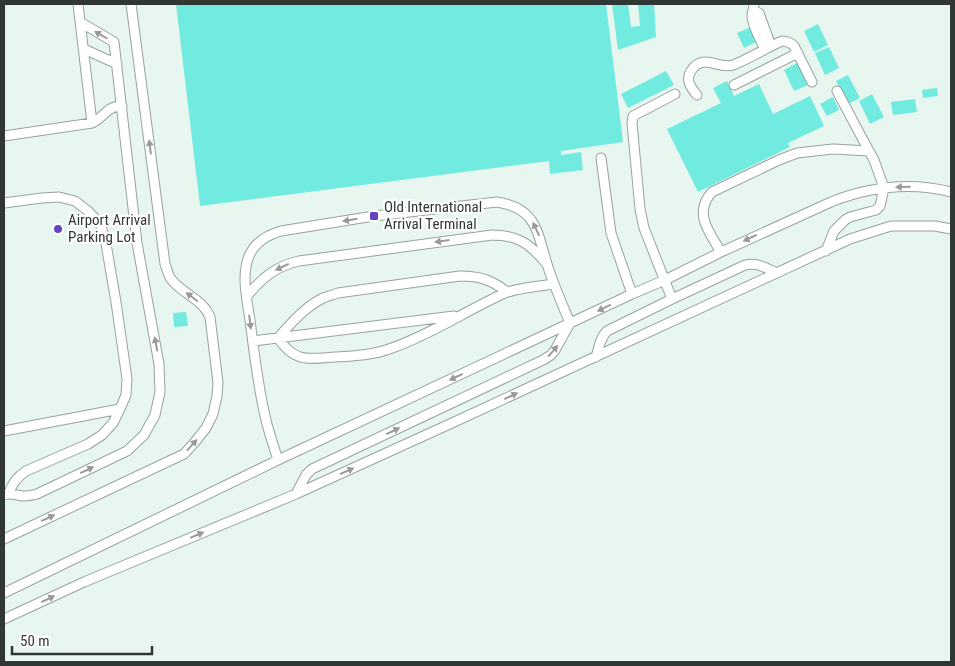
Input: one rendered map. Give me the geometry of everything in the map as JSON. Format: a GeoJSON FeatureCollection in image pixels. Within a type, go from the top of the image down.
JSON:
{"type":"FeatureCollection","features":[{"type":"Feature","properties":{"kind":"lane"},"geometry":{"type":"LineString","coordinates":[[78,4],[92,122]]}},
{"type":"Feature","properties":{"kind":"lane"},"geometry":{"type":"LineString","coordinates":[[4,539],[184,454],[206,428],[213,414],[218,383],[210,317],[202,305],[170,278],[165,264],[131,4]]}},
{"type":"Feature","properties":{"kind":"lane"},"geometry":{"type":"LineString","coordinates":[[754,7],[753,22],[768,48]]}},
{"type":"Feature","properties":{"kind":"lane"},"geometry":{"type":"LineString","coordinates":[[4,203],[59,197],[75,201],[100,224],[105,238],[127,379],[126,395],[120,409],[113,423],[102,435],[88,444],[26,471],[17,477],[6,494],[26,496],[37,494],[127,451],[144,435],[155,415],[160,392],[159,364],[137,243],[114,42],[80,22]]}},
{"type":"Feature","properties":{"kind":"lane"},"geometry":{"type":"LineString","coordinates":[[697,95],[689,85],[688,80],[688,76],[695,66],[709,61],[720,65],[732,65],[782,41],[791,42],[794,46],[812,82]]}},
{"type":"Feature","properties":{"kind":"lane"},"geometry":{"type":"LineString","coordinates":[[84,49],[117,64]]}},
{"type":"Feature","properties":{"kind":"lane"},"geometry":{"type":"LineString","coordinates":[[734,85],[798,53]]}},
{"type":"Feature","properties":{"kind":"lane"},"geometry":{"type":"LineString","coordinates":[[826,251],[834,231],[845,220],[878,209],[884,188],[874,160],[837,91]]}},
{"type":"Feature","properties":{"kind":"lane"},"geometry":{"type":"LineString","coordinates":[[672,299],[644,228],[640,209],[632,123],[633,116],[675,94]]}},
{"type":"Feature","properties":{"kind":"lane"},"geometry":{"type":"LineString","coordinates":[[4,136],[92,122],[97,120],[109,108],[122,106]]}},
{"type":"Feature","properties":{"kind":"lane"},"geometry":{"type":"LineString","coordinates":[[722,252],[704,220],[705,200],[712,192],[796,153],[833,149],[869,152]]}},
{"type":"Feature","properties":{"kind":"lane"},"geometry":{"type":"LineString","coordinates":[[601,158],[611,233],[632,294]]}},
{"type":"Feature","properties":{"kind":"lane"},"geometry":{"type":"LineString","coordinates":[[4,593],[278,460],[831,202],[848,195],[884,188],[920,187],[951,192]]}},
{"type":"Feature","properties":{"kind":"lane"},"geometry":{"type":"LineString","coordinates":[[278,460],[266,421],[246,296],[245,270],[248,257],[254,247],[268,235],[281,231],[374,216],[497,202],[510,204],[532,220],[538,232],[554,284],[570,324]]}},
{"type":"Feature","properties":{"kind":"lane"},"geometry":{"type":"LineString","coordinates":[[4,619],[84,582],[296,494],[850,239],[891,226],[935,226],[951,229]]}},
{"type":"Feature","properties":{"kind":"lane"},"geometry":{"type":"LineString","coordinates":[[246,296],[274,270],[287,264],[308,259],[492,234],[504,234],[522,240],[548,266]]}},
{"type":"Feature","properties":{"kind":"lane"},"geometry":{"type":"LineString","coordinates":[[596,357],[607,330],[745,265],[758,264],[777,273]]}},
{"type":"Feature","properties":{"kind":"lane"},"geometry":{"type":"LineString","coordinates":[[278,338],[309,307],[323,298],[338,293],[460,276],[486,279],[497,284],[507,292]]}},
{"type":"Feature","properties":{"kind":"lane"},"geometry":{"type":"LineString","coordinates":[[278,338],[286,349],[294,355],[311,359],[352,356],[391,349],[507,292],[554,284]]}},
{"type":"Feature","properties":{"kind":"lane"},"geometry":{"type":"LineString","coordinates":[[252,341],[462,315]]}},
{"type":"Feature","properties":{"kind":"lane"},"geometry":{"type":"LineString","coordinates":[[296,494],[306,475],[312,469],[543,360],[555,350],[570,324]]}},
{"type":"Feature","properties":{"kind":"lane"},"geometry":{"type":"LineString","coordinates":[[4,431],[120,409]]}},
{"type":"Feature","properties":{"kind":"building"},"geometry":{"type":"Polygon","coordinates":[[[176,4],[606,4],[623,142],[561,151],[561,155],[581,152],[583,170],[550,174],[549,161],[200,206],[176,4]]]}},
{"type":"Feature","properties":{"kind":"building"},"geometry":{"type":"Polygon","coordinates":[[[612,4],[628,4],[631,27],[640,26],[638,4],[654,4],[656,37],[618,50],[612,4]]]}},
{"type":"Feature","properties":{"kind":"building"},"geometry":{"type":"Polygon","coordinates":[[[818,24],[828,45],[814,52],[804,31],[818,24]]]}},
{"type":"Feature","properties":{"kind":"building"},"geometry":{"type":"Polygon","coordinates":[[[751,27],[758,41],[744,48],[737,33],[751,27]]]}},
{"type":"Feature","properties":{"kind":"building"},"geometry":{"type":"Polygon","coordinates":[[[829,47],[839,68],[825,75],[815,53],[829,47]]]}},
{"type":"Feature","properties":{"kind":"building"},"geometry":{"type":"Polygon","coordinates":[[[797,63],[808,85],[794,91],[784,70],[797,63]]]}},
{"type":"Feature","properties":{"kind":"building"},"geometry":{"type":"Polygon","coordinates":[[[666,71],[674,85],[628,108],[621,94],[666,71]]]}},
{"type":"Feature","properties":{"kind":"building"},"geometry":{"type":"Polygon","coordinates":[[[848,75],[860,98],[848,104],[836,81],[848,75]]]}},
{"type":"Feature","properties":{"kind":"building"},"geometry":{"type":"Polygon","coordinates":[[[727,81],[734,96],[759,84],[773,114],[810,96],[824,126],[788,143],[790,147],[698,192],[667,129],[721,103],[713,88],[727,81]]]}},
{"type":"Feature","properties":{"kind":"building"},"geometry":{"type":"Polygon","coordinates":[[[937,88],[938,96],[923,98],[922,90],[937,88]]]}},
{"type":"Feature","properties":{"kind":"building"},"geometry":{"type":"Polygon","coordinates":[[[872,94],[884,117],[870,124],[859,101],[872,94]]]}},
{"type":"Feature","properties":{"kind":"building"},"geometry":{"type":"Polygon","coordinates":[[[833,97],[839,110],[827,116],[820,104],[833,97]]]}},
{"type":"Feature","properties":{"kind":"building"},"geometry":{"type":"Polygon","coordinates":[[[915,99],[917,112],[893,115],[891,102],[915,99]]]}},
{"type":"Feature","properties":{"kind":"building"},"geometry":{"type":"Polygon","coordinates":[[[186,312],[188,326],[174,327],[173,313],[186,312]]]}},
{"type":"Feature","properties":{"kind":"place","name":"Old International Arrival Terminal"},"geometry":{"type":"Point","coordinates":[374,216]}},
{"type":"Feature","properties":{"kind":"place","name":"Airport Arrival Parking Lot"},"geometry":{"type":"Point","coordinates":[58,229]}}]}
